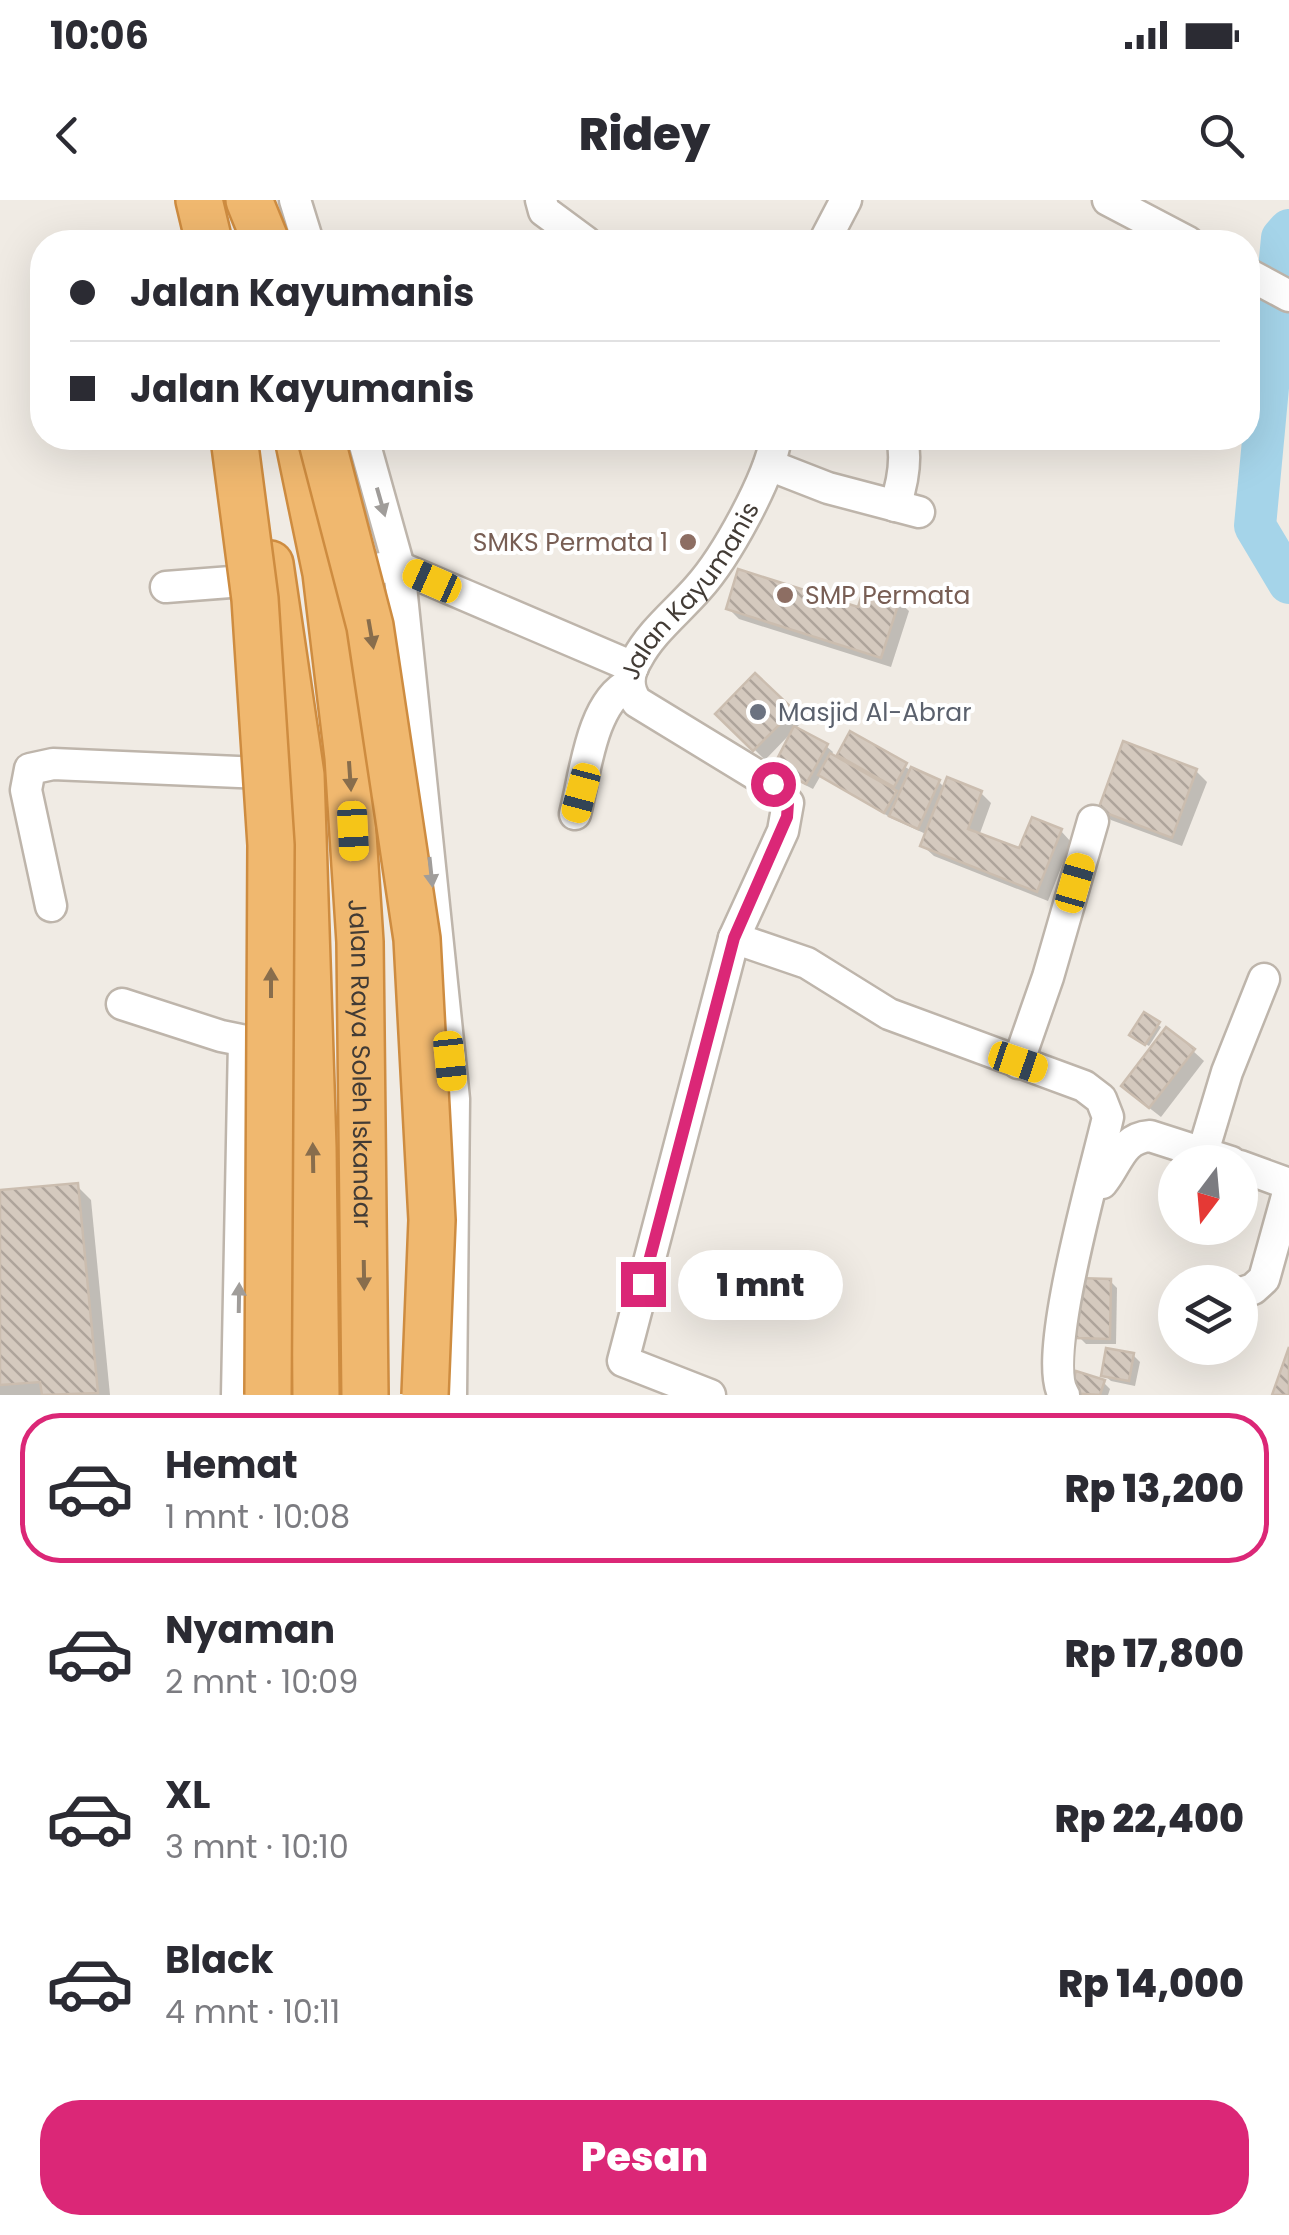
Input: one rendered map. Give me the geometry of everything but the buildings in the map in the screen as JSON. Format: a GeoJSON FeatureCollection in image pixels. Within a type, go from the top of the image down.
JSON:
{"type":"FeatureCollection","features":[{"type":"Feature","properties":{"kind":"highway"},"geometry":{"type":"LineString","coordinates":[[195,200],[198,230]]}},
{"type":"Feature","properties":{"kind":"highway"},"geometry":{"type":"LineString","coordinates":[[195,200],[205,230]]}},
{"type":"Feature","properties":{"kind":"highway"},"geometry":{"type":"LineString","coordinates":[[246,200],[252,230]]}},
{"type":"Feature","properties":{"kind":"highway"},"geometry":{"type":"LineString","coordinates":[[246,200],[260,230]]}},
{"type":"Feature","properties":{"kind":"highway"},"geometry":{"type":"LineString","coordinates":[[236,450],[255,600],[271,846],[268,1395]]}},
{"type":"Feature","properties":{"kind":"highway","name":"Jalan Raya Soleh Iskandar"},"geometry":{"type":"LineString","coordinates":[[251,450],[301,775],[316,1395]]}},
{"type":"Feature","properties":{"kind":"highway","name":"Jalan Raya Soleh Iskandar"},"geometry":{"type":"LineString","coordinates":[[300,450],[326,574],[348,757],[360,942],[364,1395]]}},
{"type":"Feature","properties":{"kind":"highway"},"geometry":{"type":"LineString","coordinates":[[325,450],[370,626],[417,939],[432,1220],[425,1395]]}},
{"type":"Feature","properties":{"kind":"street"},"geometry":{"type":"LineString","coordinates":[[295,200],[304,230]]}},
{"type":"Feature","properties":{"kind":"street"},"geometry":{"type":"LineString","coordinates":[[541,200],[544,211],[561,230]]}},
{"type":"Feature","properties":{"kind":"street"},"geometry":{"type":"LineString","coordinates":[[830,230],[846,200]]}},
{"type":"Feature","properties":{"kind":"street"},"geometry":{"type":"LineString","coordinates":[[1108,200],[1165,230]]}},
{"type":"Feature","properties":{"kind":"street"},"geometry":{"type":"LineString","coordinates":[[1260,281],[1289,296]]}},
{"type":"Feature","properties":{"kind":"street"},"geometry":{"type":"LineString","coordinates":[[366,450],[399,566],[454,1099],[452,1395]]}},
{"type":"Feature","properties":{"kind":"street"},"geometry":{"type":"LineString","coordinates":[[773,452],[828,488],[907,509],[900,492],[905,450]]}},
{"type":"Feature","properties":{"kind":"street","name":"Jalan Kayumanis"},"geometry":{"type":"LineString","coordinates":[[710,1395],[623,1361],[734,938],[783,830],[788,803],[773,784],[637,702],[630,693],[631,676],[644,648],[710,574],[773,452]]}},
{"type":"Feature","properties":{"kind":"street"},"geometry":{"type":"LineString","coordinates":[[326,574],[399,566],[631,676],[614,693],[602,714],[575,814]]}},
{"type":"Feature","properties":{"kind":"street"},"geometry":{"type":"LineString","coordinates":[[166,587],[273,579]]}},
{"type":"Feature","properties":{"kind":"street"},"geometry":{"type":"LineString","coordinates":[[51,906],[26,790],[30,769],[53,764],[301,775]]}},
{"type":"Feature","properties":{"kind":"street"},"geometry":{"type":"LineString","coordinates":[[1018,1062],[1048,977],[1093,821]]}},
{"type":"Feature","properties":{"kind":"street"},"geometry":{"type":"LineString","coordinates":[[734,938],[808,963],[889,1014],[1084,1086],[1094,1091],[1106,1107],[1108,1118],[1061,1317],[1058,1376],[1064,1395]]}},
{"type":"Feature","properties":{"kind":"street"},"geometry":{"type":"LineString","coordinates":[[1218,1145],[1227,1072],[1264,979]]}},
{"type":"Feature","properties":{"kind":"street"},"geometry":{"type":"LineString","coordinates":[[122,1004],[244,1041],[308,1052]]}},
{"type":"Feature","properties":{"kind":"street"},"geometry":{"type":"LineString","coordinates":[[237,1395],[244,1041]]}},
{"type":"Feature","properties":{"kind":"street"},"geometry":{"type":"LineString","coordinates":[[1091,1194],[1108,1176],[1129,1142],[1150,1136],[1179,1145]]}},
{"type":"Feature","properties":{"kind":"street"},"geometry":{"type":"LineString","coordinates":[[1258,1173],[1289,1186],[1264,1279],[1258,1284]]}},
{"type":"Feature","properties":{"kind":"waterway"},"geometry":{"type":"LineString","coordinates":[[1289,230],[1282,238],[1255,526],[1289,583]]}},
{"type":"Feature","properties":{"kind":"place","name":"SMKS Permata 1"},"geometry":{"type":"Point","coordinates":[688,542]}},
{"type":"Feature","properties":{"kind":"place","name":"SMP Permata"},"geometry":{"type":"Point","coordinates":[785,595]}},
{"type":"Feature","properties":{"kind":"place","name":"Masjid Al-Abrar"},"geometry":{"type":"Point","coordinates":[758,712]}},
{"type":"Feature","properties":{"kind":"route"},"geometry":{"type":"LineString","coordinates":[[643,1284],[734,938],[787,817],[788,803],[773,784]]}}]}
